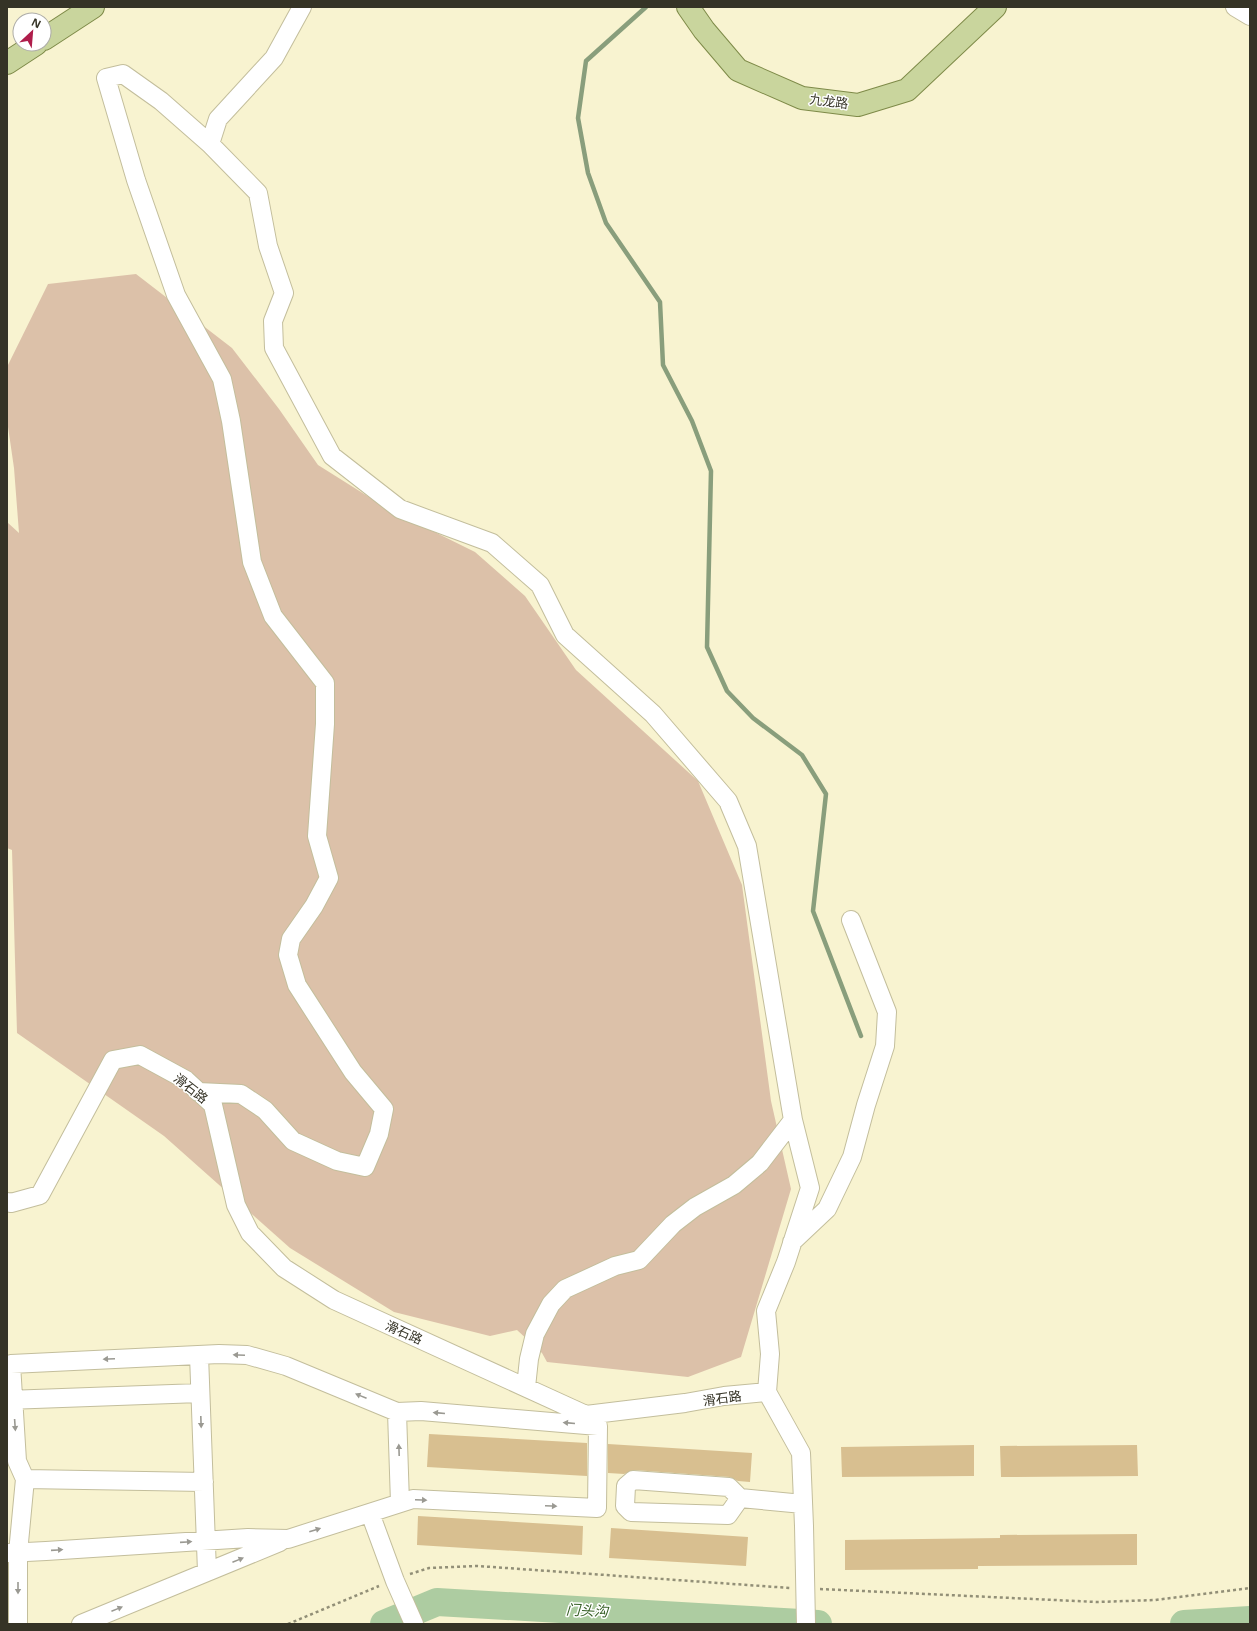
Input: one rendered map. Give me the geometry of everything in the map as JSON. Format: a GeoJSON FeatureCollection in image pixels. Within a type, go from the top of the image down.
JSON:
{"type":"FeatureCollection","features":[{"type":"Feature","properties":{"kind":"main road"},"geometry":{"type":"LineString","coordinates":[[52,34],[93,7]]}},
{"type":"Feature","properties":{"kind":"main road","name":"九龙路"},"geometry":{"type":"LineString","coordinates":[[688,7],[704,30],[738,70],[802,98],[858,105],[907,90],[995,7]]}},
{"type":"Feature","properties":{"kind":"main road"},"geometry":{"type":"LineString","coordinates":[[7,63],[24,52]]}},
{"type":"Feature","properties":{"kind":"street"},"geometry":{"type":"LineString","coordinates":[[210,144],[218,119],[274,58],[302,7]]}},
{"type":"Feature","properties":{"kind":"street"},"geometry":{"type":"LineString","coordinates":[[1235,7],[1250,16]]}},
{"type":"Feature","properties":{"kind":"street"},"geometry":{"type":"LineString","coordinates":[[198,1092],[241,1094],[265,1110],[293,1141],[337,1161],[366,1167],[379,1134],[384,1109],[353,1072],[297,985],[288,955],[291,939],[314,906],[329,878],[317,836],[325,724],[324,683],[273,616],[252,562],[231,421],[222,379],[176,295],[136,180],[106,78],[123,74],[161,100],[210,144],[258,192],[268,246],[284,293],[273,321],[274,348],[332,456],[400,509],[492,543],[540,585],[565,635],[653,714],[728,801],[747,846],[793,1120],[810,1188],[792,1242],[766,1311],[770,1354],[767,1392],[801,1453],[806,1624]]}},
{"type":"Feature","properties":{"kind":"street"},"geometry":{"type":"LineString","coordinates":[[792,1242],[827,1208],[852,1157],[866,1105],[885,1046],[887,1012],[851,920]]}},
{"type":"Feature","properties":{"kind":"street","name":"滑石路"},"geometry":{"type":"LineString","coordinates":[[7,1202],[12,1203],[40,1195],[113,1060],[140,1055],[186,1080],[213,1105],[236,1205],[250,1233],[284,1268],[334,1300],[586,1414],[685,1403],[724,1396],[767,1392]]}},
{"type":"Feature","properties":{"kind":"street"},"geometry":{"type":"LineString","coordinates":[[526,1387],[529,1359],[535,1334],[551,1304],[565,1289],[615,1266],[639,1260],[673,1224],[695,1207],[734,1185],[760,1163],[793,1120]]}},
{"type":"Feature","properties":{"kind":"street"},"geometry":{"type":"LineString","coordinates":[[14,1619],[12,1553],[24,1479],[12,1461],[9,1364],[219,1354],[248,1355],[301,1372],[397,1412],[421,1411],[598,1426],[597,1508],[413,1499],[288,1539],[81,1624]]}},
{"type":"Feature","properties":{"kind":"street"},"geometry":{"type":"LineString","coordinates":[[199,1355],[207,1572]]}},
{"type":"Feature","properties":{"kind":"street"},"geometry":{"type":"LineString","coordinates":[[10,1400],[200,1392]]}},
{"type":"Feature","properties":{"kind":"street"},"geometry":{"type":"LineString","coordinates":[[397,1412],[400,1503]]}},
{"type":"Feature","properties":{"kind":"street"},"geometry":{"type":"LineString","coordinates":[[24,1479],[204,1482]]}},
{"type":"Feature","properties":{"kind":"street"},"geometry":{"type":"LineString","coordinates":[[740,1498],[728,1515],[631,1512],[625,1506],[626,1486],[633,1480],[729,1487],[740,1498],[803,1504]]}},
{"type":"Feature","properties":{"kind":"street"},"geometry":{"type":"LineString","coordinates":[[370,1513],[394,1580],[414,1624]]}},
{"type":"Feature","properties":{"kind":"street"},"geometry":{"type":"LineString","coordinates":[[12,1553],[248,1538],[288,1539]]}},
{"type":"Feature","properties":{"kind":"path"},"geometry":{"type":"LineString","coordinates":[[288,1624],[394,1580],[429,1568],[478,1566],[805,1594],[1097,1602],[1155,1600],[1250,1588]]}},
{"type":"Feature","properties":{"kind":"shaded area"},"geometry":{"type":"Polygon","coordinates":[[[136,274],[232,348],[279,409],[318,465],[388,509],[475,552],[525,596],[576,670],[698,781],[742,885],[771,1101],[791,1189],[741,1357],[688,1377],[547,1362],[542,1353],[517,1330],[490,1336],[394,1312],[290,1248],[164,1136],[17,1033],[12,850],[7,848],[7,522],[19,533],[14,468],[7,420],[7,367],[48,284],[136,274]]]}},
{"type":"Feature","properties":{"kind":"building"},"geometry":{"type":"Polygon","coordinates":[[[429,1434],[587,1443],[587,1476],[427,1467],[429,1434]]]}},
{"type":"Feature","properties":{"kind":"building"},"geometry":{"type":"Polygon","coordinates":[[[608,1444],[752,1453],[750,1482],[738,1481],[730,1477],[634,1470],[624,1474],[608,1473],[608,1444]]]}},
{"type":"Feature","properties":{"kind":"building"},"geometry":{"type":"Polygon","coordinates":[[[974,1445],[974,1476],[842,1477],[841,1447],[974,1445]]]}},
{"type":"Feature","properties":{"kind":"building"},"geometry":{"type":"Polygon","coordinates":[[[1137,1445],[1138,1476],[1001,1477],[1000,1446],[1137,1445]]]}},
{"type":"Feature","properties":{"kind":"building"},"geometry":{"type":"Polygon","coordinates":[[[418,1516],[583,1526],[582,1555],[417,1545],[418,1516]]]}},
{"type":"Feature","properties":{"kind":"building"},"geometry":{"type":"Polygon","coordinates":[[[611,1528],[748,1537],[746,1566],[609,1558],[611,1528]]]}},
{"type":"Feature","properties":{"kind":"building"},"geometry":{"type":"Polygon","coordinates":[[[1137,1534],[1137,1565],[978,1566],[978,1569],[845,1570],[845,1540],[1000,1538],[1000,1535],[1137,1534]]]}},
{"type":"Feature","properties":{"kind":"waterway"},"geometry":{"type":"LineString","coordinates":[[646,7],[586,61],[578,118],[588,173],[606,223],[660,302],[663,365],[692,421],[711,471],[707,647],[727,691],[753,718],[802,755],[826,794],[813,911],[861,1036]]}},
{"type":"Feature","properties":{"kind":"waterway","name":"门头沟"},"geometry":{"type":"LineString","coordinates":[[384,1624],[437,1602],[818,1624]]}},
{"type":"Feature","properties":{"kind":"waterway","name":"门头沟"},"geometry":{"type":"LineString","coordinates":[[1184,1624],[1250,1620]]}}]}
